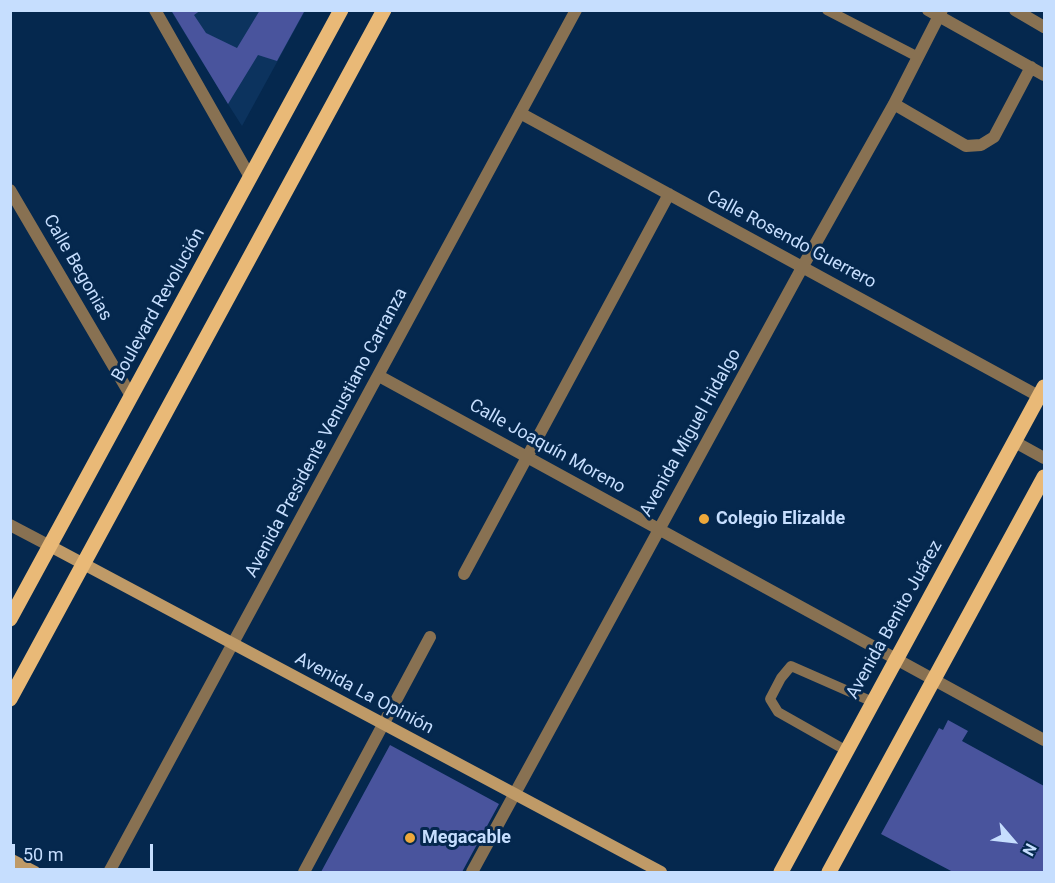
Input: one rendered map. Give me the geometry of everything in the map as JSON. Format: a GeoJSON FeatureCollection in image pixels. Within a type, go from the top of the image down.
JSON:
{"type":"FeatureCollection","features":[{"type":"Feature","properties":{"kind":"main road","name":"Boulevard Revolución"},"geometry":{"type":"LineString","coordinates":[[10,618],[341,10]]}},
{"type":"Feature","properties":{"kind":"main road"},"geometry":{"type":"LineString","coordinates":[[10,699],[384,10]]}},
{"type":"Feature","properties":{"kind":"main road","name":"Avenida Benito Juárez"},"geometry":{"type":"LineString","coordinates":[[780,873],[1043,394]]}},
{"type":"Feature","properties":{"kind":"main road"},"geometry":{"type":"LineString","coordinates":[[829,873],[1044,477]]}},
{"type":"Feature","properties":{"kind":"main road","name":"Avenida La Opinión"},"geometry":{"type":"LineString","coordinates":[[50,546],[661,873]]}},
{"type":"Feature","properties":{"kind":"main road"},"geometry":{"type":"LineString","coordinates":[[10,859],[35,873]]}},
{"type":"Feature","properties":{"kind":"street"},"geometry":{"type":"LineString","coordinates":[[155,10],[250,177]]}},
{"type":"Feature","properties":{"kind":"street","name":"Avenida Presidente Venustiano Carranza"},"geometry":{"type":"LineString","coordinates":[[109,873],[576,10]]}},
{"type":"Feature","properties":{"kind":"street"},"geometry":{"type":"LineString","coordinates":[[1015,10],[1044,27]]}},
{"type":"Feature","properties":{"kind":"street"},"geometry":{"type":"LineString","coordinates":[[936,12],[1044,75]]}},
{"type":"Feature","properties":{"kind":"street","name":"Avenida Miguel Hidalgo"},"geometry":{"type":"LineString","coordinates":[[472,873],[803,266],[894,104],[918,57],[936,12]]}},
{"type":"Feature","properties":{"kind":"street"},"geometry":{"type":"LineString","coordinates":[[894,104],[966,146],[981,145],[994,137],[1031,68]]}},
{"type":"Feature","properties":{"kind":"street","name":"Calle Rosendo Guerrero"},"geometry":{"type":"LineString","coordinates":[[520,113],[1043,394]]}},
{"type":"Feature","properties":{"kind":"street","name":"Calle Begonias"},"geometry":{"type":"LineString","coordinates":[[10,190],[132,396]]}},
{"type":"Feature","properties":{"kind":"street"},"geometry":{"type":"LineString","coordinates":[[464,574],[669,194]]}},
{"type":"Feature","properties":{"kind":"street","name":"Calle Joaquín Moreno"},"geometry":{"type":"LineString","coordinates":[[379,376],[1044,740]]}},
{"type":"Feature","properties":{"kind":"street"},"geometry":{"type":"LineString","coordinates":[[1015,442],[1044,458]]}},
{"type":"Feature","properties":{"kind":"street"},"geometry":{"type":"LineString","coordinates":[[10,525],[50,546]]}},
{"type":"Feature","properties":{"kind":"street"},"geometry":{"type":"LineString","coordinates":[[304,873],[430,637]]}},
{"type":"Feature","properties":{"kind":"lane"},"geometry":{"type":"LineString","coordinates":[[826,10],[918,57]]}},
{"type":"Feature","properties":{"kind":"lane"},"geometry":{"type":"LineString","coordinates":[[847,751],[778,712],[770,699],[781,678],[791,666],[873,702]]}},
{"type":"Feature","properties":{"kind":"shaded area"},"geometry":{"type":"Polygon","coordinates":[[[171,11],[305,11],[242,126],[228,104],[171,11]]]}},
{"type":"Feature","properties":{"kind":"building"},"geometry":{"type":"Polygon","coordinates":[[[171,10],[201,10],[194,15],[206,33],[237,48],[260,10],[305,10],[277,61],[258,55],[228,104],[171,10]]]}},
{"type":"Feature","properties":{"kind":"building"},"geometry":{"type":"Polygon","coordinates":[[[948,720],[968,731],[962,741],[1044,786],[1044,872],[953,872],[881,834],[939,728],[943,730],[948,720]]]}},
{"type":"Feature","properties":{"kind":"building","name":"Megacable"},"geometry":{"type":"Polygon","coordinates":[[[390,745],[499,804],[462,872],[321,872],[390,745]]]}},
{"type":"Feature","properties":{"kind":"place","name":"Colegio Elizalde"},"geometry":{"type":"Point","coordinates":[704,519]}},
{"type":"Feature","properties":{"kind":"place","name":"Megacable"},"geometry":{"type":"Point","coordinates":[410,838]}}]}
